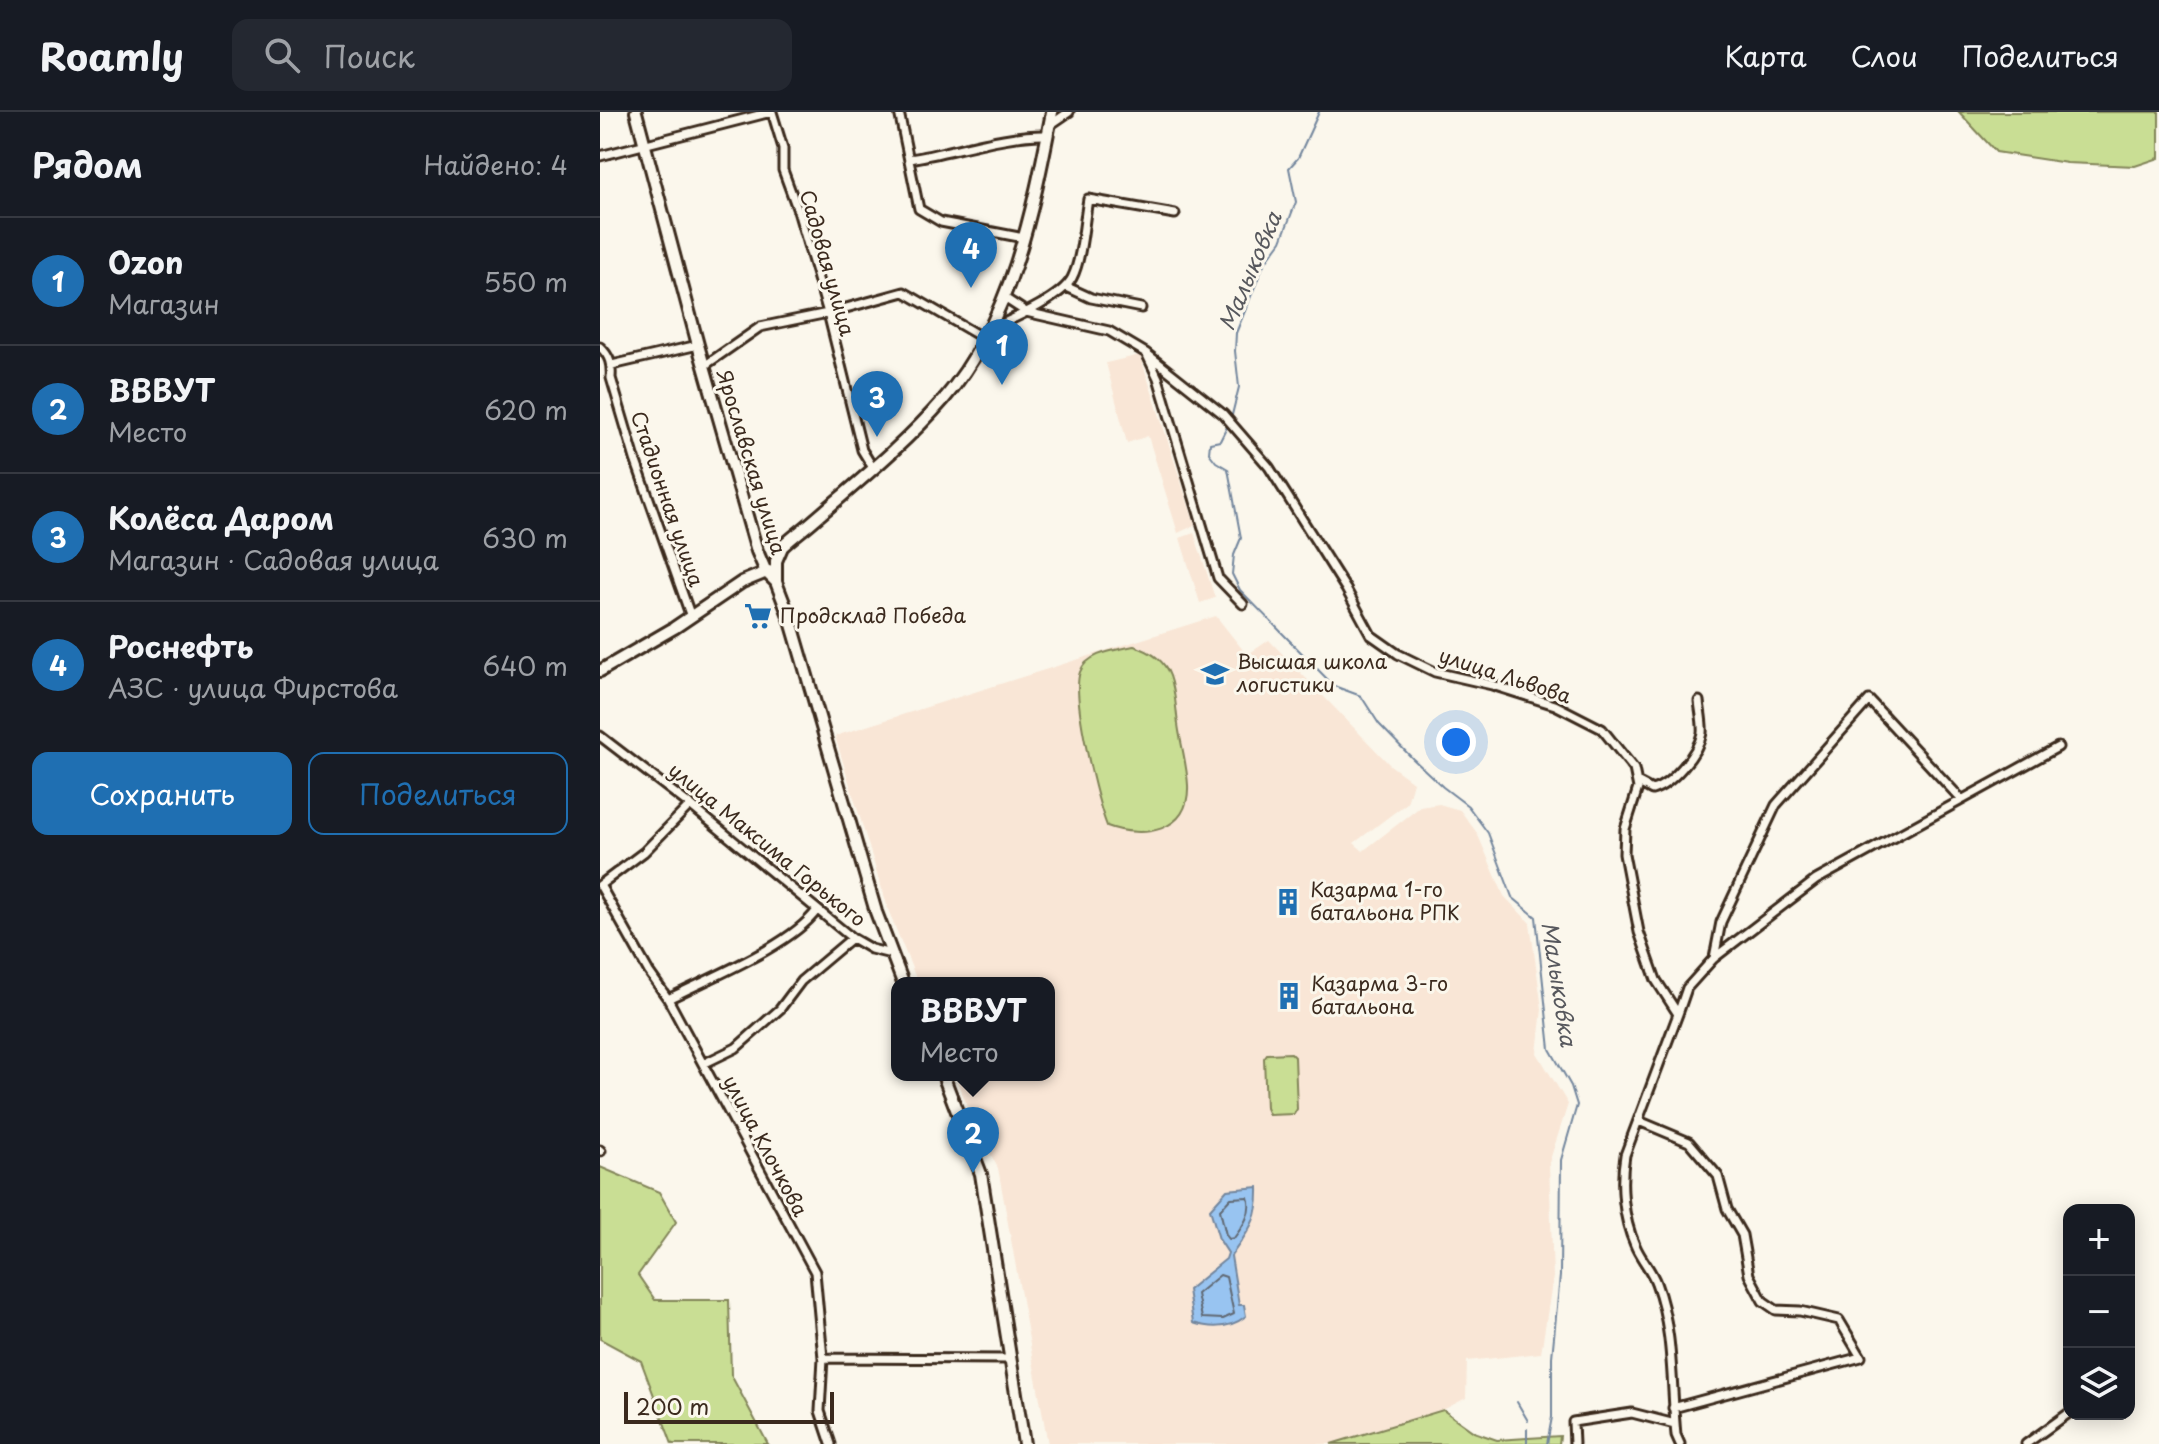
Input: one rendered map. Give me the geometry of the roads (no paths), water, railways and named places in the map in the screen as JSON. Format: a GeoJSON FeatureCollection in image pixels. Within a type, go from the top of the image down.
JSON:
{"type":"FeatureCollection","features":[{"type":"Feature","properties":{"kind":"main road","name":"Ярославская улица"},"geometry":{"type":"LineString","coordinates":[[636,112],[757,551],[776,582],[794,631],[891,954]]}},
{"type":"Feature","properties":{"kind":"main road"},"geometry":{"type":"LineString","coordinates":[[600,671],[691,617],[742,582],[770,570],[789,540],[873,468],[943,400],[972,362],[1003,297],[1024,238],[1052,112]]}},
{"type":"Feature","properties":{"kind":"main road"},"geometry":{"type":"LineString","coordinates":[[891,954],[901,977]]}},
{"type":"Feature","properties":{"kind":"main road"},"geometry":{"type":"LineString","coordinates":[[945,1081],[981,1174],[1024,1444]]}},
{"type":"Feature","properties":{"kind":"street"},"geometry":{"type":"LineString","coordinates":[[600,156],[772,112]]}},
{"type":"Feature","properties":{"kind":"street","name":"Садовая улица"},"geometry":{"type":"LineString","coordinates":[[772,112],[783,148],[783,170],[828,313],[862,450],[873,468]]}},
{"type":"Feature","properties":{"kind":"street"},"geometry":{"type":"LineString","coordinates":[[899,112],[919,209],[941,222],[1024,238]]}},
{"type":"Feature","properties":{"kind":"street"},"geometry":{"type":"LineString","coordinates":[[910,159],[1048,130],[1069,112]]}},
{"type":"Feature","properties":{"kind":"street"},"geometry":{"type":"LineString","coordinates":[[704,366],[760,327],[828,313],[904,292],[985,334],[1067,287],[1074,275],[1088,199],[1175,214]]}},
{"type":"Feature","properties":{"kind":"street"},"geometry":{"type":"LineString","coordinates":[[1067,287],[1091,298],[1141,308]]}},
{"type":"Feature","properties":{"kind":"street"},"geometry":{"type":"LineString","coordinates":[[1003,297],[1026,312]]}},
{"type":"Feature","properties":{"kind":"street","name":"улица Львова"},"geometry":{"type":"LineString","coordinates":[[1026,312],[1109,331],[1146,353],[1223,414],[1269,467],[1346,589],[1371,635],[1398,654],[1435,672],[1492,685],[1555,705],[1602,729],[1634,769],[1637,782]]}},
{"type":"Feature","properties":{"kind":"street"},"geometry":{"type":"LineString","coordinates":[[612,365],[698,345]]}},
{"type":"Feature","properties":{"kind":"street","name":"Стадионная улица"},"geometry":{"type":"LineString","coordinates":[[600,347],[607,353],[612,365],[611,378],[635,459],[691,617]]}},
{"type":"Feature","properties":{"kind":"street"},"geometry":{"type":"LineString","coordinates":[[1146,353],[1158,378],[1218,578],[1243,604]]}},
{"type":"Feature","properties":{"kind":"street"},"geometry":{"type":"LineString","coordinates":[[1714,958],[1721,922],[1776,805],[1869,700],[1961,799]]}},
{"type":"Feature","properties":{"kind":"street"},"geometry":{"type":"LineString","coordinates":[[1637,782],[1652,790],[1661,788],[1686,764],[1702,734],[1699,701]]}},
{"type":"Feature","properties":{"kind":"street","name":"улица Максима Горького"},"geometry":{"type":"LineString","coordinates":[[600,736],[690,805],[852,938],[871,949],[891,954]]}},
{"type":"Feature","properties":{"kind":"street"},"geometry":{"type":"LineString","coordinates":[[1680,1444],[1673,1408],[1671,1345],[1656,1282],[1634,1245],[1621,1176],[1687,988],[1714,958],[1816,880],[2058,747]]}},
{"type":"Feature","properties":{"kind":"street"},"geometry":{"type":"LineString","coordinates":[[1637,782],[1638,788],[1625,829],[1624,854],[1639,932],[1656,980],[1678,1014]]}},
{"type":"Feature","properties":{"kind":"street"},"geometry":{"type":"LineString","coordinates":[[600,885],[644,852],[690,805]]}},
{"type":"Feature","properties":{"kind":"street","name":"улица Клочкова"},"geometry":{"type":"LineString","coordinates":[[600,885],[649,972],[668,999],[815,1272],[823,1358],[820,1411],[831,1444]]}},
{"type":"Feature","properties":{"kind":"street"},"geometry":{"type":"LineString","coordinates":[[668,999],[795,931],[806,924],[817,910]]}},
{"type":"Feature","properties":{"kind":"street"},"geometry":{"type":"LineString","coordinates":[[703,1064],[736,1048],[780,1009],[801,981],[852,938]]}},
{"type":"Feature","properties":{"kind":"street"},"geometry":{"type":"LineString","coordinates":[[1639,1121],[1689,1142],[1718,1176],[1727,1209],[1742,1235],[1749,1275],[1763,1301],[1776,1310],[1800,1311],[1839,1320],[1861,1357],[1673,1408]]}},
{"type":"Feature","properties":{"kind":"street"},"geometry":{"type":"LineString","coordinates":[[823,1358],[1011,1359]]}},
{"type":"Feature","properties":{"kind":"street"},"geometry":{"type":"LineString","coordinates":[[1574,1444],[1573,1422],[1632,1413],[1675,1424]]}},
{"type":"Feature","properties":{"kind":"street"},"geometry":{"type":"LineString","coordinates":[[2026,1444],[2063,1417]]}},
{"type":"Feature","properties":{"kind":"water"},"geometry":{"type":"Polygon","coordinates":[[[1258,1187],[1255,1216],[1231,1256],[1239,1305],[1244,1305],[1246,1316],[1221,1327],[1193,1323],[1188,1290],[1226,1259],[1228,1253],[1219,1239],[1210,1209],[1227,1190],[1258,1187]]]}},
{"type":"Feature","properties":{"kind":"waterway","name":"Малыковка"},"geometry":{"type":"LineString","coordinates":[[1231,419],[1239,387],[1236,333],[1264,264],[1281,241],[1296,202],[1289,168],[1298,158],[1319,112]]}},
{"type":"Feature","properties":{"kind":"waterway","name":"Малыковка"},"geometry":{"type":"LineString","coordinates":[[1228,425],[1220,441],[1210,443],[1209,453],[1228,469],[1241,538],[1234,555],[1232,574],[1240,590],[1334,686],[1361,696],[1379,724],[1413,759],[1468,806],[1488,833],[1512,897],[1536,917],[1550,1049],[1571,1086],[1577,1105],[1561,1160],[1560,1276],[1552,1357],[1552,1417],[1547,1444]]}},
{"type":"Feature","properties":{"kind":"waterway"},"geometry":{"type":"LineString","coordinates":[[1517,1402],[1528,1421]]}},
{"type":"Feature","properties":{"kind":"waterway"},"geometry":{"type":"LineString","coordinates":[[1527,1429],[1527,1444]]}},
{"type":"Feature","properties":{"kind":"place","name":"Роснефть"},"geometry":{"type":"Point","coordinates":[971,288]}},
{"type":"Feature","properties":{"kind":"place","name":"Ozon"},"geometry":{"type":"Point","coordinates":[1002,385]}},
{"type":"Feature","properties":{"kind":"place","name":"Колёса Даром"},"geometry":{"type":"Point","coordinates":[877,437]}},
{"type":"Feature","properties":{"kind":"place","name":"Продсклад Победа"},"geometry":{"type":"Point","coordinates":[758,616]}},
{"type":"Feature","properties":{"kind":"place","name":"Высшая школа логистики"},"geometry":{"type":"Point","coordinates":[1215,674]}},
{"type":"Feature","properties":{"kind":"place","name":"Казарма 1-го батальона РПК"},"geometry":{"type":"Point","coordinates":[1288,902]}},
{"type":"Feature","properties":{"kind":"place","name":"Казарма 3-го батальона"},"geometry":{"type":"Point","coordinates":[1289,996]}},
{"type":"Feature","properties":{"kind":"place","name":"ВВВУТ"},"geometry":{"type":"Point","coordinates":[973,1173]}}]}
